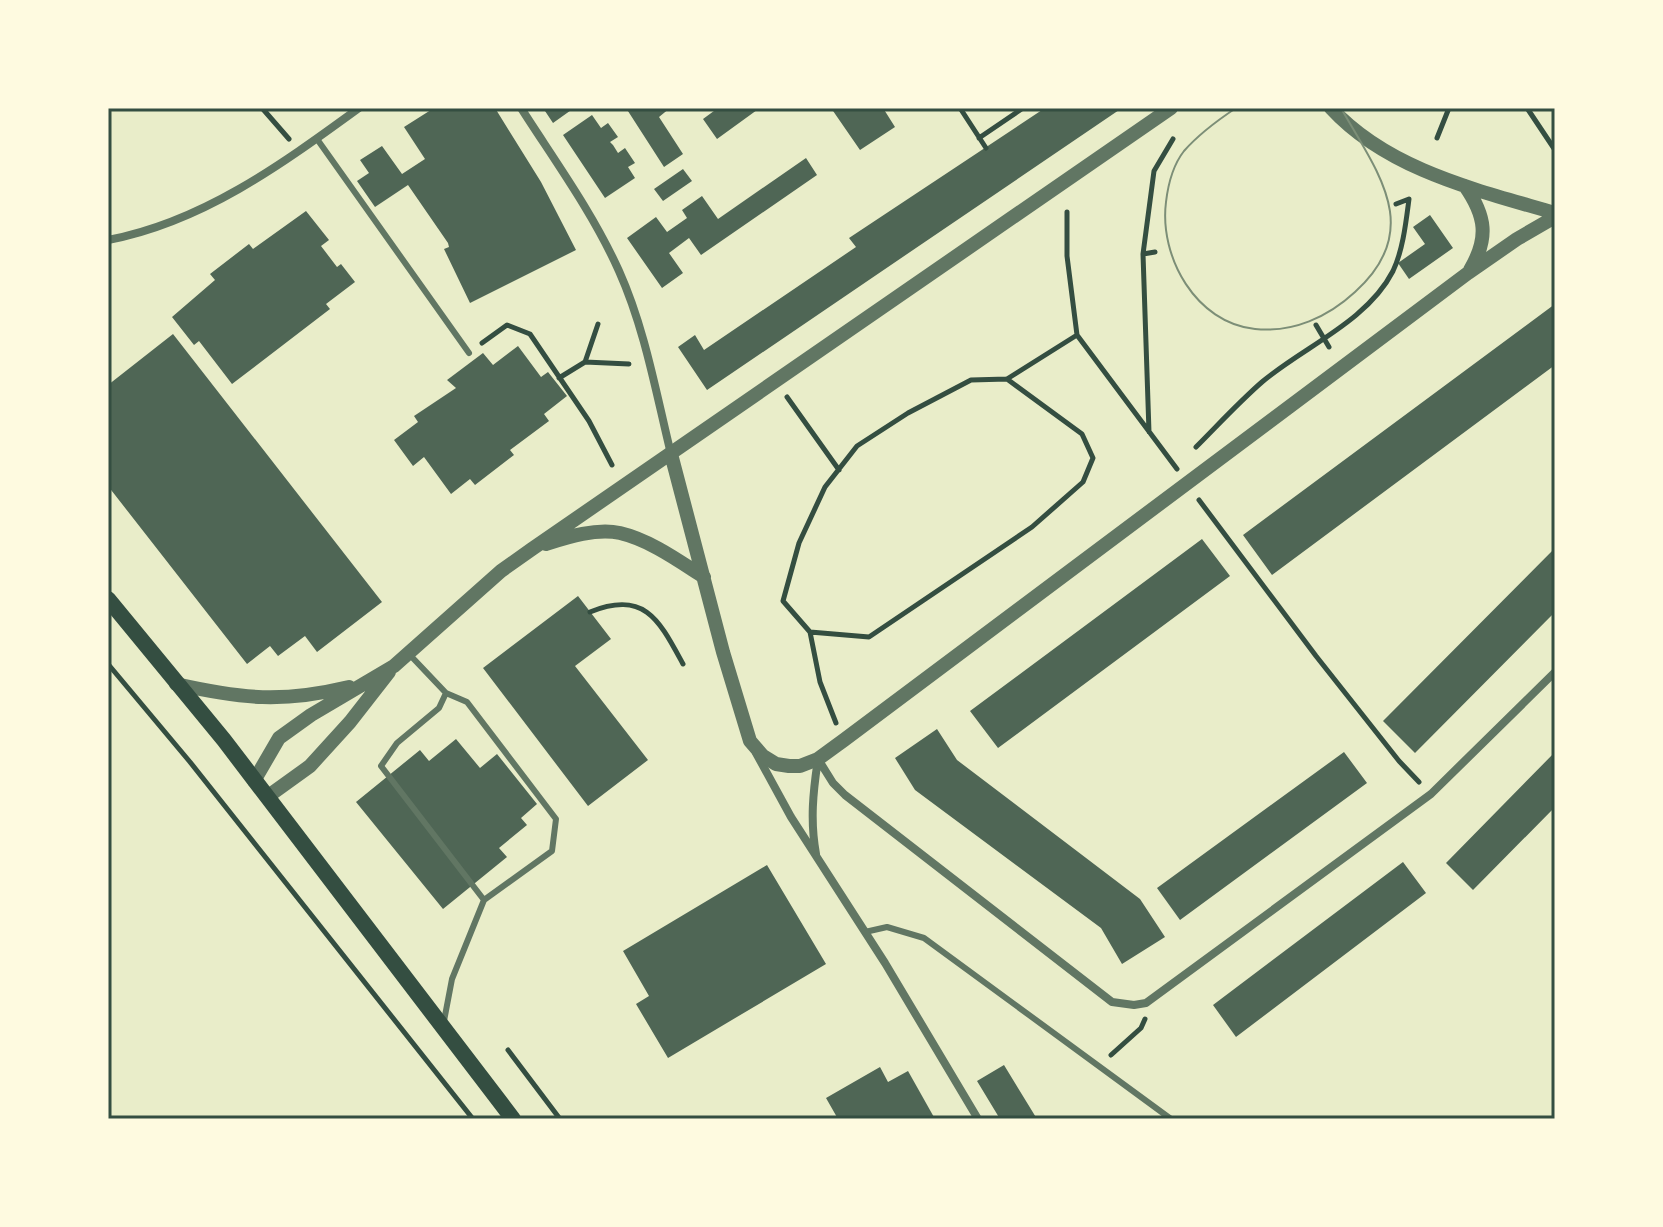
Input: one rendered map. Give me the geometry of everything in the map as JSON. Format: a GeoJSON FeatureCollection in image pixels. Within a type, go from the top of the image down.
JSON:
{"type":"FeatureCollection","features":[{"type":"Feature","properties":{"kind":"main road"},"geometry":{"type":"LineString","coordinates":[[108,599],[217,731],[513,1119]]}},
{"type":"Feature","properties":{"kind":"street"},"geometry":{"type":"LineString","coordinates":[[108,240],[130,236],[226,199],[300,152],[359,108]]}},
{"type":"Feature","properties":{"kind":"street"},"geometry":{"type":"LineString","coordinates":[[521,108],[600,232],[620,274],[647,357],[750,741],[774,789],[978,1119]]}},
{"type":"Feature","properties":{"kind":"street"},"geometry":{"type":"LineString","coordinates":[[254,781],[279,738],[311,715],[394,666],[501,571],[1171,108]]}},
{"type":"Feature","properties":{"kind":"street"},"geometry":{"type":"LineString","coordinates":[[1331,108],[1357,133],[1392,155],[1465,186],[1555,215]]}},
{"type":"Feature","properties":{"kind":"street"},"geometry":{"type":"LineString","coordinates":[[1465,186],[1481,214],[1484,233],[1481,248],[1468,273]]}},
{"type":"Feature","properties":{"kind":"street"},"geometry":{"type":"LineString","coordinates":[[750,741],[763,756],[776,764],[800,766],[818,759],[1468,273],[1555,215]]}},
{"type":"Feature","properties":{"kind":"street"},"geometry":{"type":"LineString","coordinates":[[532,549],[577,534],[620,533],[654,547],[704,577]]}},
{"type":"Feature","properties":{"kind":"street"},"geometry":{"type":"LineString","coordinates":[[267,797],[310,766],[394,666]]}},
{"type":"Feature","properties":{"kind":"street"},"geometry":{"type":"LineString","coordinates":[[818,759],[833,783],[845,795],[1112,1002],[1134,1005],[1146,1003],[1431,794],[1555,672]]}},
{"type":"Feature","properties":{"kind":"street"},"geometry":{"type":"LineString","coordinates":[[176,684],[226,695],[288,698],[308,697],[362,684]]}},
{"type":"Feature","properties":{"kind":"street"},"geometry":{"type":"LineString","coordinates":[[817,859],[811,810],[818,759]]}},
{"type":"Feature","properties":{"kind":"lane"},"geometry":{"type":"LineString","coordinates":[[317,139],[469,353]]}},
{"type":"Feature","properties":{"kind":"lane"},"geometry":{"type":"LineString","coordinates":[[409,654],[446,693],[467,702],[556,819],[552,851],[484,900],[452,979],[443,1029]]}},
{"type":"Feature","properties":{"kind":"lane"},"geometry":{"type":"LineString","coordinates":[[446,693],[439,708],[397,743],[381,766],[484,900]]}},
{"type":"Feature","properties":{"kind":"lane"},"geometry":{"type":"LineString","coordinates":[[865,932],[887,927],[924,938],[1171,1119]]}},
{"type":"Feature","properties":{"kind":"path"},"geometry":{"type":"LineString","coordinates":[[262,108],[300,152]]}},
{"type":"Feature","properties":{"kind":"path"},"geometry":{"type":"LineString","coordinates":[[979,138],[1023,108]]}},
{"type":"Feature","properties":{"kind":"path"},"geometry":{"type":"LineString","coordinates":[[1437,138],[1449,108]]}},
{"type":"Feature","properties":{"kind":"path"},"geometry":{"type":"LineString","coordinates":[[1527,108],[1555,150]]}},
{"type":"Feature","properties":{"kind":"path"},"geometry":{"type":"LineString","coordinates":[[961,109],[986,148]]}},
{"type":"Feature","properties":{"kind":"path"},"geometry":{"type":"LineString","coordinates":[[1149,432],[1143,254],[1154,171],[1173,139]]}},
{"type":"Feature","properties":{"kind":"path"},"geometry":{"type":"LineString","coordinates":[[1154,171],[1162,171]]}},
{"type":"Feature","properties":{"kind":"path"},"geometry":{"type":"LineString","coordinates":[[1175,467],[1263,381],[1352,318],[1379,290],[1393,271],[1409,199],[1396,204]]}},
{"type":"Feature","properties":{"kind":"path"},"geometry":{"type":"LineString","coordinates":[[1067,212],[1067,256],[1077,335],[1381,738],[1431,794]]}},
{"type":"Feature","properties":{"kind":"path"},"geometry":{"type":"LineString","coordinates":[[1143,254],[1155,252]]}},
{"type":"Feature","properties":{"kind":"path"},"geometry":{"type":"LineString","coordinates":[[585,362],[598,324]]}},
{"type":"Feature","properties":{"kind":"path"},"geometry":{"type":"LineString","coordinates":[[469,353],[507,325],[530,334],[589,421],[612,465]]}},
{"type":"Feature","properties":{"kind":"path"},"geometry":{"type":"LineString","coordinates":[[1316,325],[1329,347]]}},
{"type":"Feature","properties":{"kind":"path"},"geometry":{"type":"LineString","coordinates":[[837,725],[820,682],[810,632],[783,601],[799,543],[825,487],[857,446],[908,413],[971,380],[1007,379],[1077,335]]}},
{"type":"Feature","properties":{"kind":"path"},"geometry":{"type":"LineString","coordinates":[[559,378],[585,362],[629,364]]}},
{"type":"Feature","properties":{"kind":"path"},"geometry":{"type":"LineString","coordinates":[[810,632],[869,637],[1032,527],[1083,482],[1093,458],[1082,434],[1007,379]]}},
{"type":"Feature","properties":{"kind":"path"},"geometry":{"type":"LineString","coordinates":[[786,396],[839,470]]}},
{"type":"Feature","properties":{"kind":"path"},"geometry":{"type":"LineString","coordinates":[[590,612],[612,603],[632,604],[653,616],[683,664]]}},
{"type":"Feature","properties":{"kind":"path"},"geometry":{"type":"LineString","coordinates":[[108,664],[190,762],[473,1119]]}},
{"type":"Feature","properties":{"kind":"path"},"geometry":{"type":"LineString","coordinates":[[1098,1064],[1141,1028],[1148,1013],[1146,1003]]}},
{"type":"Feature","properties":{"kind":"path"},"geometry":{"type":"LineString","coordinates":[[508,1050],[560,1119]]}},
{"type":"Feature","properties":{"kind":"building"},"geometry":{"type":"Polygon","coordinates":[[[434,108],[495,108],[541,182],[576,250],[470,303],[444,249],[449,247],[448,243],[408,185],[375,207],[357,181],[369,173],[360,160],[382,146],[402,174],[425,159],[404,127],[434,108]]]}},
{"type":"Feature","properties":{"kind":"building"},"geometry":{"type":"Polygon","coordinates":[[[543,108],[574,108],[553,123],[543,108]]]}},
{"type":"Feature","properties":{"kind":"building"},"geometry":{"type":"Polygon","coordinates":[[[626,108],[670,108],[659,117],[683,154],[664,167],[626,108]]]}},
{"type":"Feature","properties":{"kind":"building"},"geometry":{"type":"Polygon","coordinates":[[[718,108],[757,110],[717,139],[703,119],[718,108]]]}},
{"type":"Feature","properties":{"kind":"building"},"geometry":{"type":"Polygon","coordinates":[[[831,108],[883,108],[895,127],[860,150],[831,108]]]}},
{"type":"Feature","properties":{"kind":"building"},"geometry":{"type":"Polygon","coordinates":[[[1045,108],[1122,108],[707,390],[678,347],[695,335],[704,350],[856,247],[849,238],[1045,108]]]}},
{"type":"Feature","properties":{"kind":"building"},"geometry":{"type":"Polygon","coordinates":[[[592,115],[601,128],[608,123],[618,137],[610,142],[618,153],[625,148],[635,163],[628,167],[635,178],[605,198],[563,135],[592,115]]]}},
{"type":"Feature","properties":{"kind":"building"},"geometry":{"type":"Polygon","coordinates":[[[806,158],[817,175],[701,255],[689,238],[669,253],[683,273],[662,288],[627,238],[656,217],[667,232],[687,218],[682,210],[702,196],[718,219],[806,158]]]}},
{"type":"Feature","properties":{"kind":"building"},"geometry":{"type":"Polygon","coordinates":[[[683,169],[692,181],[663,201],[654,189],[683,169]]]}},
{"type":"Feature","properties":{"kind":"building"},"geometry":{"type":"Polygon","coordinates":[[[306,211],[329,240],[321,246],[337,267],[341,264],[355,282],[326,304],[330,309],[232,384],[199,341],[194,345],[172,317],[215,280],[210,274],[249,244],[253,249],[306,211]]]}},
{"type":"Feature","properties":{"kind":"building"},"geometry":{"type":"Polygon","coordinates":[[[1430,215],[1453,248],[1409,279],[1398,263],[1425,244],[1413,227],[1430,215]]]}},
{"type":"Feature","properties":{"kind":"building"},"geometry":{"type":"Polygon","coordinates":[[[1555,304],[1555,365],[1272,575],[1243,535],[1555,304]]]}},
{"type":"Feature","properties":{"kind":"building"},"geometry":{"type":"Polygon","coordinates":[[[173,334],[382,602],[317,652],[305,636],[278,656],[270,646],[247,664],[108,486],[108,385],[173,334]]]}},
{"type":"Feature","properties":{"kind":"building"},"geometry":{"type":"Polygon","coordinates":[[[518,346],[541,377],[548,372],[567,396],[544,414],[549,421],[510,450],[514,455],[475,485],[470,479],[451,494],[424,457],[413,466],[394,440],[418,422],[414,416],[456,388],[447,380],[483,353],[493,365],[518,346]]]}},
{"type":"Feature","properties":{"kind":"building"},"geometry":{"type":"Polygon","coordinates":[[[1202,539],[1230,576],[998,748],[970,711],[1202,539]]]}},
{"type":"Feature","properties":{"kind":"building"},"geometry":{"type":"Polygon","coordinates":[[[1555,548],[1555,612],[1415,753],[1383,721],[1555,548]]]}},
{"type":"Feature","properties":{"kind":"building"},"geometry":{"type":"Polygon","coordinates":[[[578,596],[611,639],[575,666],[648,760],[588,806],[483,668],[578,596]]]}},
{"type":"Feature","properties":{"kind":"building"},"geometry":{"type":"Polygon","coordinates":[[[937,729],[957,760],[1140,899],[1165,937],[1122,964],[1101,928],[915,790],[895,758],[937,729]]]}},
{"type":"Feature","properties":{"kind":"building"},"geometry":{"type":"Polygon","coordinates":[[[456,739],[480,768],[497,754],[537,804],[521,818],[527,825],[499,848],[507,857],[443,909],[356,802],[420,750],[429,761],[456,739]]]}},
{"type":"Feature","properties":{"kind":"building"},"geometry":{"type":"Polygon","coordinates":[[[1344,752],[1367,783],[1180,920],[1157,888],[1344,752]]]}},
{"type":"Feature","properties":{"kind":"building"},"geometry":{"type":"Polygon","coordinates":[[[1555,752],[1555,807],[1473,890],[1446,863],[1555,752]]]}},
{"type":"Feature","properties":{"kind":"building"},"geometry":{"type":"Polygon","coordinates":[[[1403,862],[1426,893],[1236,1037],[1213,1005],[1403,862]]]}},
{"type":"Feature","properties":{"kind":"building"},"geometry":{"type":"Polygon","coordinates":[[[767,865],[826,964],[668,1058],[636,1004],[649,996],[623,951],[767,865]]]}},
{"type":"Feature","properties":{"kind":"building"},"geometry":{"type":"Polygon","coordinates":[[[1004,1065],[1037,1119],[1000,1119],[977,1081],[1004,1065]]]}},
{"type":"Feature","properties":{"kind":"building"},"geometry":{"type":"Polygon","coordinates":[[[880,1067],[888,1082],[908,1071],[935,1119],[838,1119],[826,1098],[880,1067]]]}},
{"type":"Feature","properties":{"kind":"tram line"},"geometry":{"type":"LineString","coordinates":[[1236,108],[1202,134],[1180,157],[1168,189],[1165,223],[1176,265],[1199,301],[1234,324],[1269,330],[1296,326],[1333,309],[1355,292],[1376,269],[1387,246],[1391,223],[1388,200],[1380,178],[1341,108]]}}]}
